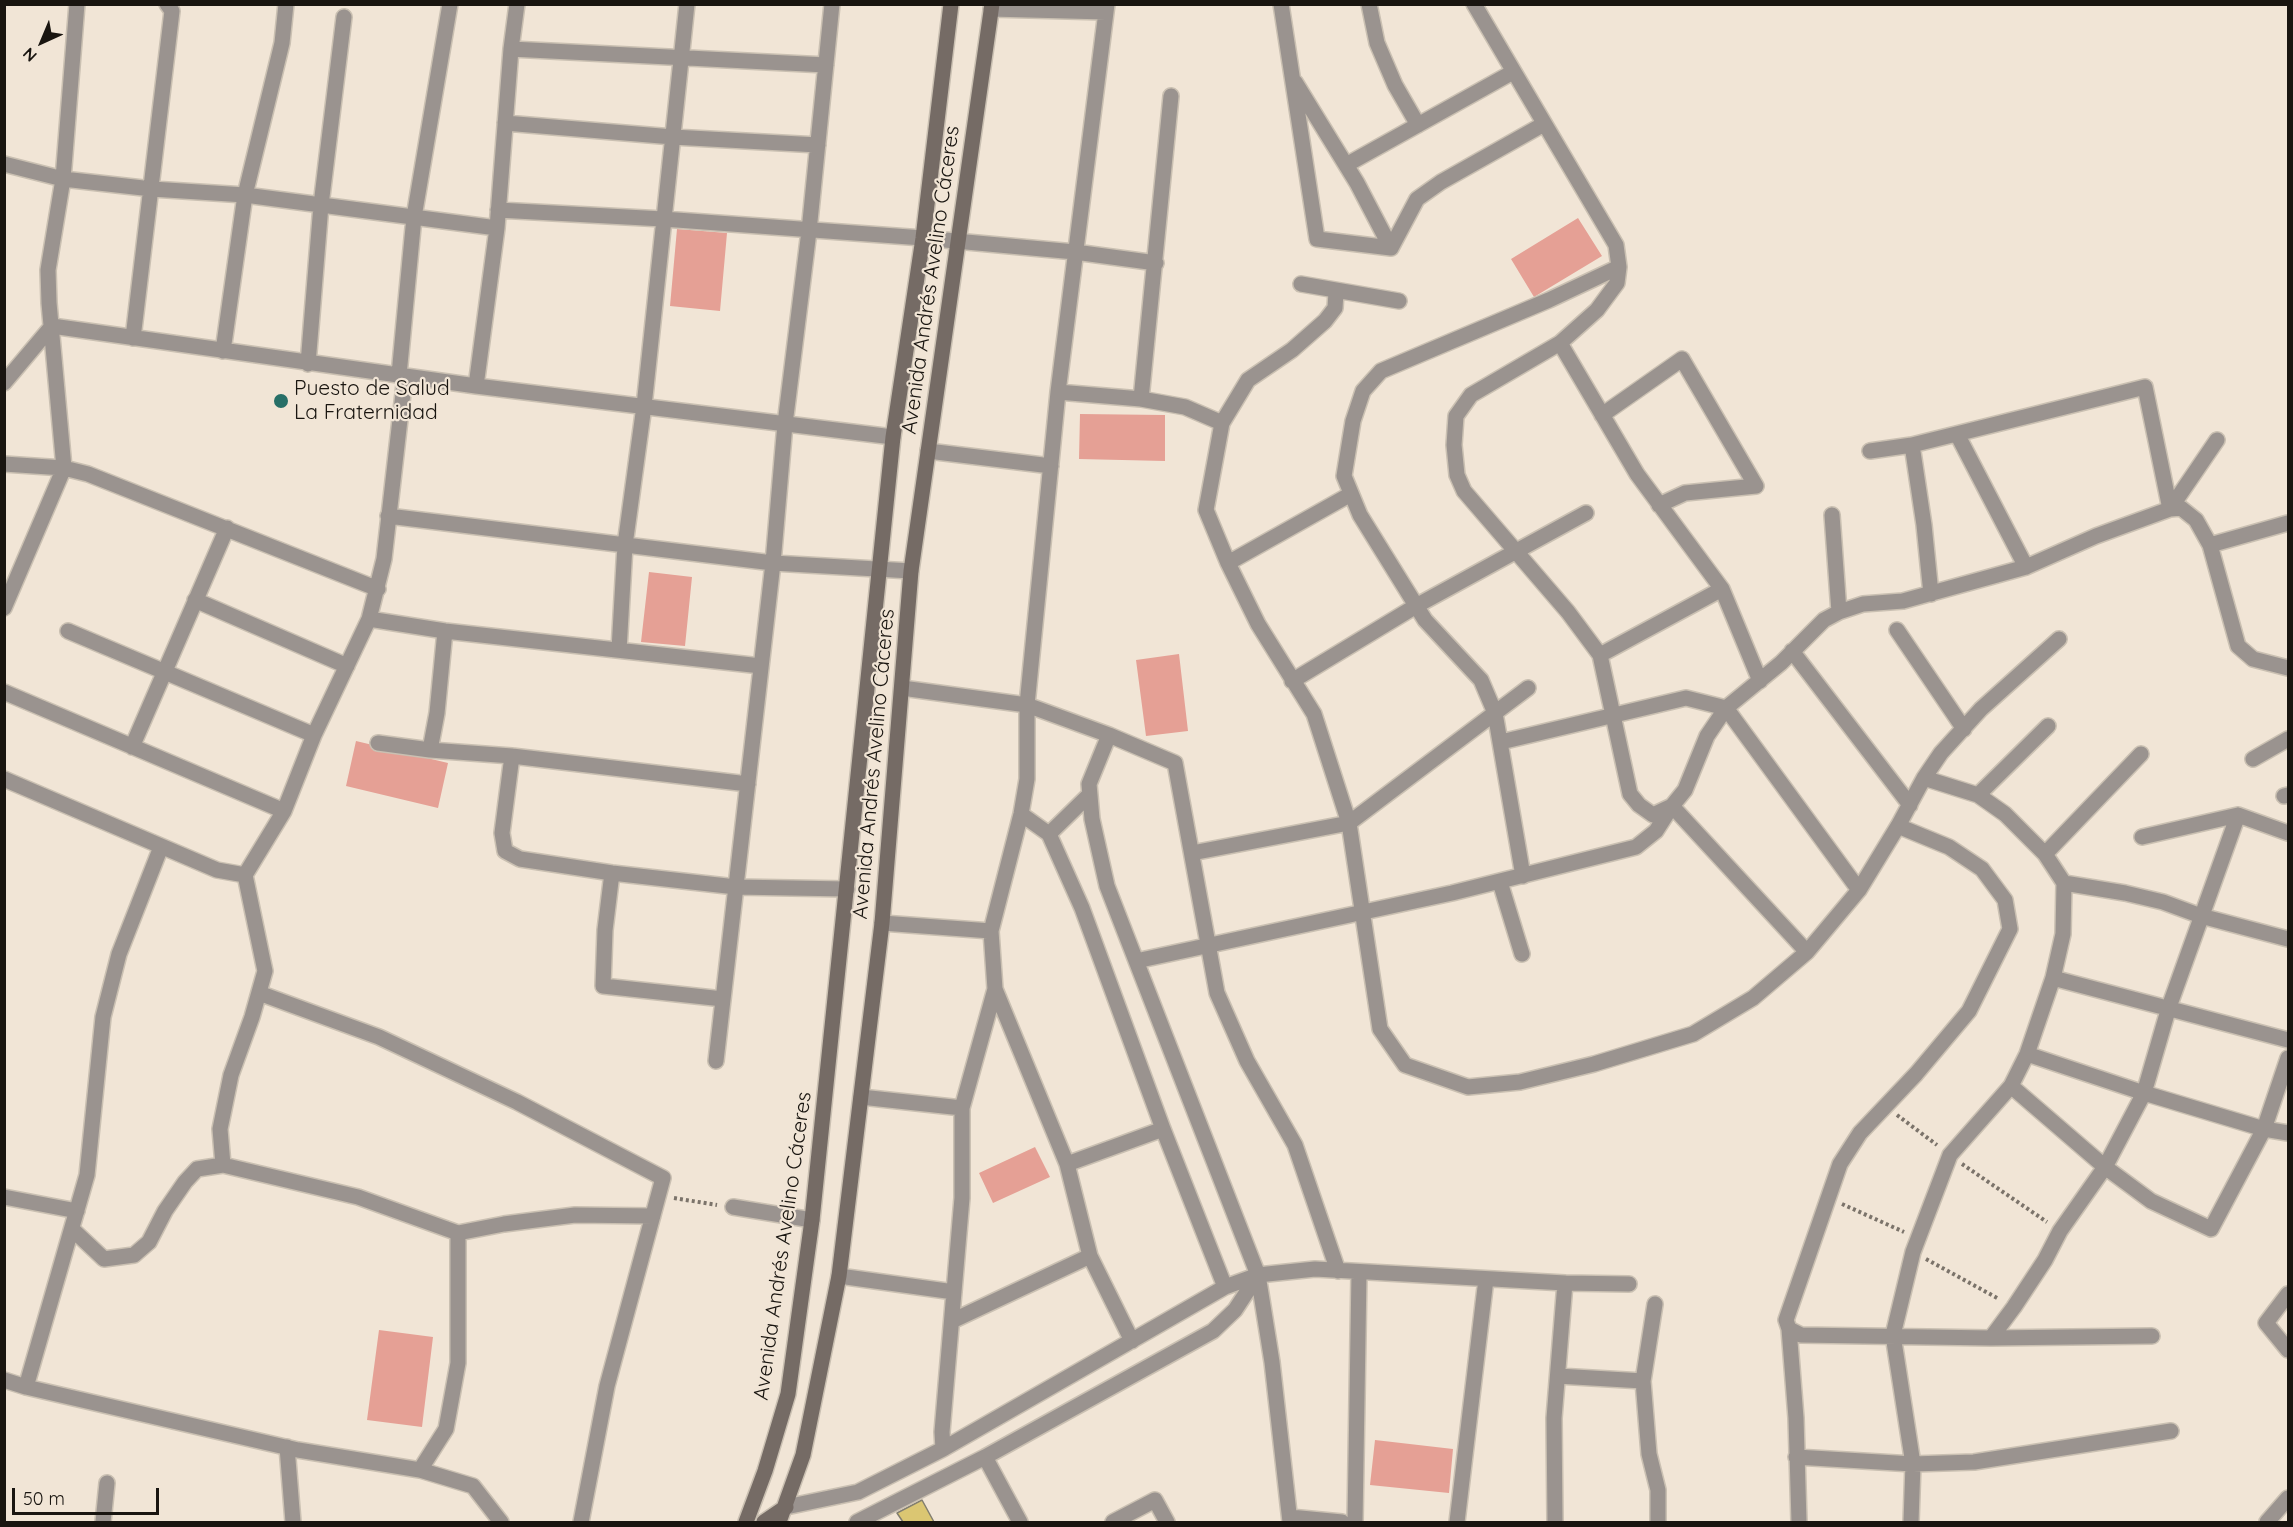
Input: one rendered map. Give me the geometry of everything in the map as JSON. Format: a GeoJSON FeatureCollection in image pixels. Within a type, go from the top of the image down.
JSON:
{"type":"FeatureCollection","features":[{"type":"Feature","properties":{"kind":"street"},"geometry":{"type":"LineString","coordinates":[[4,608],[64,468],[48,270],[63,180],[77,4]]}},
{"type":"Feature","properties":{"kind":"street"},"geometry":{"type":"LineString","coordinates":[[133,338],[172,11],[166,4]]}},
{"type":"Feature","properties":{"kind":"street"},"geometry":{"type":"LineString","coordinates":[[223,351],[246,195],[282,43],[286,4]]}},
{"type":"Feature","properties":{"kind":"street"},"geometry":{"type":"LineString","coordinates":[[223,1166],[220,1129],[231,1075],[266,971],[245,875],[284,811],[314,735],[369,619],[378,589],[402,376],[414,217],[450,4]]}},
{"type":"Feature","properties":{"kind":"street"},"geometry":{"type":"LineString","coordinates":[[477,386],[497,228],[511,49],[517,4]]}},
{"type":"Feature","properties":{"kind":"street"},"geometry":{"type":"LineString","coordinates":[[619,650],[625,545],[644,406],[687,4]]}},
{"type":"Feature","properties":{"kind":"street"},"geometry":{"type":"LineString","coordinates":[[716,1061],[773,563],[785,424],[809,231],[832,4]]}},
{"type":"Feature","properties":{"kind":"street","name":"Avenida Andrés Avelino Cáceres"},"geometry":{"type":"LineString","coordinates":[[746,1522],[765,1471],[788,1394],[812,1220],[893,437],[923,238],[951,4]]}},
{"type":"Feature","properties":{"kind":"street"},"geometry":{"type":"LineString","coordinates":[[1281,4],[1317,239],[1392,248]]}},
{"type":"Feature","properties":{"kind":"street"},"geometry":{"type":"LineString","coordinates":[[1369,4],[1377,42],[1395,86],[1418,125]]}},
{"type":"Feature","properties":{"kind":"street"},"geometry":{"type":"LineString","coordinates":[[1474,4],[1616,245],[1619,267],[1617,283],[1597,310],[1560,343],[1471,395],[1456,416],[1454,445],[1457,475],[1464,491],[1568,612],[1600,655],[1630,794],[1639,805],[1653,815],[1672,806]]}},
{"type":"Feature","properties":{"kind":"street"},"geometry":{"type":"LineString","coordinates":[[943,1449],[942,1432],[962,1198],[962,1108],[994,989],[991,931],[1021,814],[1027,779],[1027,705],[1058,392],[1107,8],[991,7]]}},
{"type":"Feature","properties":{"kind":"street","name":"Avenida Andrés Avelino Cáceres"},"geometry":{"type":"LineString","coordinates":[[779,1522],[803,1455],[839,1276],[882,923],[911,571],[991,7]]}},
{"type":"Feature","properties":{"kind":"street"},"geometry":{"type":"LineString","coordinates":[[308,364],[321,205],[344,17]]}},
{"type":"Feature","properties":{"kind":"street"},"geometry":{"type":"LineString","coordinates":[[511,49],[826,65]]}},
{"type":"Feature","properties":{"kind":"street"},"geometry":{"type":"LineString","coordinates":[[1346,165],[1513,72]]}},
{"type":"Feature","properties":{"kind":"street"},"geometry":{"type":"LineString","coordinates":[[1291,76],[1346,165],[1392,248]]}},
{"type":"Feature","properties":{"kind":"street"},"geometry":{"type":"LineString","coordinates":[[1141,399],[1171,96]]}},
{"type":"Feature","properties":{"kind":"street"},"geometry":{"type":"LineString","coordinates":[[505,123],[673,137],[818,145]]}},
{"type":"Feature","properties":{"kind":"street"},"geometry":{"type":"LineString","coordinates":[[1392,248],[1418,199],[1441,182],[1544,124]]}},
{"type":"Feature","properties":{"kind":"street"},"geometry":{"type":"LineString","coordinates":[[4,164],[63,180],[246,195],[497,228]]}},
{"type":"Feature","properties":{"kind":"street"},"geometry":{"type":"LineString","coordinates":[[498,210],[663,219],[923,238],[1156,262]]}},
{"type":"Feature","properties":{"kind":"street"},"geometry":{"type":"LineString","coordinates":[[1523,876],[1495,713],[1480,680],[1425,620],[1416,606],[1360,515],[1344,476],[1353,421],[1363,391],[1381,371],[1549,300],[1619,267]]}},
{"type":"Feature","properties":{"kind":"street"},"geometry":{"type":"LineString","coordinates":[[1301,284],[1399,301]]}},
{"type":"Feature","properties":{"kind":"street"},"geometry":{"type":"LineString","coordinates":[[1336,291],[1335,308],[1325,321],[1292,350],[1248,380],[1222,423],[1206,510],[1228,563],[1258,624],[1314,714],[1349,823],[1380,1029],[1406,1065],[1468,1087],[1520,1082],[1594,1064],[1693,1034],[1753,998],[1807,952],[1859,890],[1941,753],[1981,709],[2059,639]]}},
{"type":"Feature","properties":{"kind":"street"},"geometry":{"type":"LineString","coordinates":[[52,326],[308,364],[893,437]]}},
{"type":"Feature","properties":{"kind":"street"},"geometry":{"type":"LineString","coordinates":[[4,383],[52,326]]}},
{"type":"Feature","properties":{"kind":"street"},"geometry":{"type":"LineString","coordinates":[[1560,343],[1637,474],[1722,589],[1760,681]]}},
{"type":"Feature","properties":{"kind":"street"},"geometry":{"type":"LineString","coordinates":[[1602,415],[1682,359],[1756,486],[1685,494],[1659,505]]}},
{"type":"Feature","properties":{"kind":"street"},"geometry":{"type":"LineString","coordinates":[[1870,451],[1912,446],[2145,387],[2170,509]]}},
{"type":"Feature","properties":{"kind":"street"},"geometry":{"type":"LineString","coordinates":[[1058,392],[1141,399],[1185,406],[1222,423]]}},
{"type":"Feature","properties":{"kind":"street"},"geometry":{"type":"LineString","coordinates":[[1957,434],[2026,567]]}},
{"type":"Feature","properties":{"kind":"street"},"geometry":{"type":"LineString","coordinates":[[2170,509],[2217,440]]}},
{"type":"Feature","properties":{"kind":"street"},"geometry":{"type":"LineString","coordinates":[[1912,446],[1924,525],[1931,594]]}},
{"type":"Feature","properties":{"kind":"street"},"geometry":{"type":"LineString","coordinates":[[928,451],[1051,466]]}},
{"type":"Feature","properties":{"kind":"street"},"geometry":{"type":"LineString","coordinates":[[4,464],[64,468],[88,474],[378,589]]}},
{"type":"Feature","properties":{"kind":"street"},"geometry":{"type":"LineString","coordinates":[[1228,563],[1351,494]]}},
{"type":"Feature","properties":{"kind":"street"},"geometry":{"type":"LineString","coordinates":[[1137,961],[1500,882],[1636,847],[1656,831],[1685,790],[1707,736],[1726,708],[1781,663],[1824,620],[1863,604],[1903,600],[1931,594],[2026,567],[2096,536],[2170,509],[2181,508],[2196,520],[2210,545],[2238,646],[2253,659],[2289,668]]}},
{"type":"Feature","properties":{"kind":"street"},"geometry":{"type":"LineString","coordinates":[[1292,681],[1416,606],[1586,513]]}},
{"type":"Feature","properties":{"kind":"street"},"geometry":{"type":"LineString","coordinates":[[1832,515],[1839,612]]}},
{"type":"Feature","properties":{"kind":"street"},"geometry":{"type":"LineString","coordinates":[[388,516],[773,563],[911,571]]}},
{"type":"Feature","properties":{"kind":"street"},"geometry":{"type":"LineString","coordinates":[[2210,545],[2289,523]]}},
{"type":"Feature","properties":{"kind":"street"},"geometry":{"type":"LineString","coordinates":[[132,747],[227,528]]}},
{"type":"Feature","properties":{"kind":"street"},"geometry":{"type":"LineString","coordinates":[[1600,655],[1722,589]]}},
{"type":"Feature","properties":{"kind":"street"},"geometry":{"type":"LineString","coordinates":[[195,600],[346,666]]}},
{"type":"Feature","properties":{"kind":"street"},"geometry":{"type":"LineString","coordinates":[[369,619],[445,631],[761,666]]}},
{"type":"Feature","properties":{"kind":"street"},"geometry":{"type":"LineString","coordinates":[[1897,630],[1964,729]]}},
{"type":"Feature","properties":{"kind":"street"},"geometry":{"type":"LineString","coordinates":[[430,750],[437,713],[445,631]]}},
{"type":"Feature","properties":{"kind":"street"},"geometry":{"type":"LineString","coordinates":[[68,632],[314,735]]}},
{"type":"Feature","properties":{"kind":"street"},"geometry":{"type":"LineString","coordinates":[[1792,651],[1910,805]]}},
{"type":"Feature","properties":{"kind":"street"},"geometry":{"type":"LineString","coordinates":[[902,688],[1027,705],[1109,735],[1175,763],[1217,993],[1247,1061],[1295,1145],[1338,1271]]}},
{"type":"Feature","properties":{"kind":"street"},"geometry":{"type":"LineString","coordinates":[[1192,853],[1349,823],[1528,688]]}},
{"type":"Feature","properties":{"kind":"street"},"geometry":{"type":"LineString","coordinates":[[4,692],[284,811]]}},
{"type":"Feature","properties":{"kind":"street"},"geometry":{"type":"LineString","coordinates":[[1501,742],[1686,698],[1726,708],[1859,890]]}},
{"type":"Feature","properties":{"kind":"street"},"geometry":{"type":"LineString","coordinates":[[1978,795],[2048,726]]}},
{"type":"Feature","properties":{"kind":"street"},"geometry":{"type":"LineString","coordinates":[[1109,735],[1089,784],[1092,819],[1107,886],[1258,1275],[1272,1362],[1290,1520],[1342,1522]]}},
{"type":"Feature","properties":{"kind":"street"},"geometry":{"type":"LineString","coordinates":[[2253,759],[2289,739]]}},
{"type":"Feature","properties":{"kind":"street"},"geometry":{"type":"LineString","coordinates":[[378,743],[430,750],[512,756],[748,784]]}},
{"type":"Feature","properties":{"kind":"street"},"geometry":{"type":"LineString","coordinates":[[2045,854],[2141,754]]}},
{"type":"Feature","properties":{"kind":"street"},"geometry":{"type":"LineString","coordinates":[[512,756],[502,833],[505,851],[520,859],[612,873],[736,887],[847,889]]}},
{"type":"Feature","properties":{"kind":"street"},"geometry":{"type":"LineString","coordinates":[[1911,1522],[1913,1464],[1893,1335],[1915,1245],[1950,1155],[2011,1086],[2026,1054],[2053,978],[2063,934],[2064,884],[2045,854],[2005,814],[1978,795],[1924,778]]}},
{"type":"Feature","properties":{"kind":"street"},"geometry":{"type":"LineString","coordinates":[[4,779],[218,870],[245,875]]}},
{"type":"Feature","properties":{"kind":"street"},"geometry":{"type":"LineString","coordinates":[[1049,834],[1089,795]]}},
{"type":"Feature","properties":{"kind":"street"},"geometry":{"type":"LineString","coordinates":[[1672,806],[1807,952]]}},
{"type":"Feature","properties":{"kind":"street"},"geometry":{"type":"LineString","coordinates":[[1021,814],[1049,834],[1082,908],[1163,1129],[1225,1287]]}},
{"type":"Feature","properties":{"kind":"street"},"geometry":{"type":"LineString","coordinates":[[1991,1338],[2045,1260],[2060,1231],[2105,1167],[2144,1093],[2169,1008],[2238,815]]}},
{"type":"Feature","properties":{"kind":"street"},"geometry":{"type":"LineString","coordinates":[[2142,837],[2238,815],[2289,833]]}},
{"type":"Feature","properties":{"kind":"street"},"geometry":{"type":"LineString","coordinates":[[1799,1522],[1796,1418],[1790,1329],[1786,1320],[1840,1164],[1860,1133],[1970,1011],[2010,929],[2005,900],[1982,869],[1949,847],[1898,826]]}},
{"type":"Feature","properties":{"kind":"street"},"geometry":{"type":"LineString","coordinates":[[26,1387],[87,1175],[103,1017],[119,954],[161,847]]}},
{"type":"Feature","properties":{"kind":"street"},"geometry":{"type":"LineString","coordinates":[[612,873],[605,930],[603,986],[723,999]]}},
{"type":"Feature","properties":{"kind":"street"},"geometry":{"type":"LineString","coordinates":[[1500,882],[1521,954]]}},
{"type":"Feature","properties":{"kind":"street"},"geometry":{"type":"LineString","coordinates":[[2064,884],[2125,893],[2163,902],[2201,916],[2289,939]]}},
{"type":"Feature","properties":{"kind":"street"},"geometry":{"type":"LineString","coordinates":[[882,923],[991,931]]}},
{"type":"Feature","properties":{"kind":"street"},"geometry":{"type":"LineString","coordinates":[[2053,978],[2289,1040]]}},
{"type":"Feature","properties":{"kind":"street"},"geometry":{"type":"LineString","coordinates":[[994,989],[1067,1164],[1090,1256],[1132,1341]]}},
{"type":"Feature","properties":{"kind":"street"},"geometry":{"type":"LineString","coordinates":[[259,993],[379,1037],[517,1102],[663,1178],[607,1386],[581,1522]]}},
{"type":"Feature","properties":{"kind":"street"},"geometry":{"type":"LineString","coordinates":[[2026,1054],[2144,1093],[2264,1129],[2289,1133]]}},
{"type":"Feature","properties":{"kind":"street"},"geometry":{"type":"LineString","coordinates":[[2011,1086],[2105,1167],[2151,1201],[2211,1229],[2264,1129],[2289,1058]]}},
{"type":"Feature","properties":{"kind":"street"},"geometry":{"type":"LineString","coordinates":[[861,1097],[962,1108]]}},
{"type":"Feature","properties":{"kind":"street"},"geometry":{"type":"LineString","coordinates":[[1067,1164],[1163,1129]]}},
{"type":"Feature","properties":{"kind":"street"},"geometry":{"type":"LineString","coordinates":[[72,1229],[104,1259],[134,1255],[149,1242],[165,1211],[197,1169],[223,1166],[358,1197],[458,1233],[504,1224],[575,1215],[653,1216]]}},
{"type":"Feature","properties":{"kind":"street"},"geometry":{"type":"LineString","coordinates":[[4,1197],[77,1210]]}},
{"type":"Feature","properties":{"kind":"street"},"geometry":{"type":"LineString","coordinates":[[733,1207],[812,1220]]}},
{"type":"Feature","properties":{"kind":"street"},"geometry":{"type":"LineString","coordinates":[[420,1470],[446,1429],[458,1363],[458,1233]]}},
{"type":"Feature","properties":{"kind":"street"},"geometry":{"type":"LineString","coordinates":[[952,1322],[1090,1256]]}},
{"type":"Feature","properties":{"kind":"street"},"geometry":{"type":"LineString","coordinates":[[764,1522],[786,1507],[858,1492],[943,1449],[1225,1287],[1258,1275],[1315,1269],[1565,1283],[1629,1284]]}},
{"type":"Feature","properties":{"kind":"street"},"geometry":{"type":"LineString","coordinates":[[1355,1522],[1359,1273]]}},
{"type":"Feature","properties":{"kind":"street"},"geometry":{"type":"LineString","coordinates":[[857,1522],[985,1457],[1213,1331],[1235,1310],[1258,1275]]}},
{"type":"Feature","properties":{"kind":"street"},"geometry":{"type":"LineString","coordinates":[[839,1276],[954,1292]]}},
{"type":"Feature","properties":{"kind":"street"},"geometry":{"type":"LineString","coordinates":[[1457,1522],[1486,1279]]}},
{"type":"Feature","properties":{"kind":"street"},"geometry":{"type":"LineString","coordinates":[[1555,1522],[1554,1418],[1565,1283]]}},
{"type":"Feature","properties":{"kind":"street"},"geometry":{"type":"LineString","coordinates":[[2289,1294],[2266,1323],[2289,1350]]}},
{"type":"Feature","properties":{"kind":"street"},"geometry":{"type":"LineString","coordinates":[[1655,1304],[1643,1381],[1649,1454],[1658,1490],[1658,1522]]}},
{"type":"Feature","properties":{"kind":"street"},"geometry":{"type":"LineString","coordinates":[[1790,1329],[1801,1335],[1991,1338],[2152,1336]]}},
{"type":"Feature","properties":{"kind":"street"},"geometry":{"type":"LineString","coordinates":[[1558,1376],[1643,1381]]}},
{"type":"Feature","properties":{"kind":"street"},"geometry":{"type":"LineString","coordinates":[[4,1380],[287,1447],[420,1470],[473,1486],[501,1522]]}},
{"type":"Feature","properties":{"kind":"street"},"geometry":{"type":"LineString","coordinates":[[1796,1457],[1913,1464],[1974,1462],[2171,1431]]}},
{"type":"Feature","properties":{"kind":"street"},"geometry":{"type":"LineString","coordinates":[[287,1447],[293,1522]]}},
{"type":"Feature","properties":{"kind":"street"},"geometry":{"type":"LineString","coordinates":[[985,1457],[1020,1522]]}},
{"type":"Feature","properties":{"kind":"street"},"geometry":{"type":"LineString","coordinates":[[103,1522],[107,1483]]}},
{"type":"Feature","properties":{"kind":"street"},"geometry":{"type":"LineString","coordinates":[[2267,1522],[2289,1498]]}},
{"type":"Feature","properties":{"kind":"street"},"geometry":{"type":"LineString","coordinates":[[1113,1522],[1155,1500],[1167,1522]]}},
{"type":"Feature","properties":{"kind":"path"},"geometry":{"type":"LineString","coordinates":[[1886,1106],[1950,1155],[2060,1231]]}},
{"type":"Feature","properties":{"kind":"path"},"geometry":{"type":"LineString","coordinates":[[658,1195],[733,1207]]}},
{"type":"Feature","properties":{"kind":"path"},"geometry":{"type":"LineString","coordinates":[[1828,1198],[1915,1245],[2014,1307]]}},
{"type":"Feature","properties":{"kind":"shaded area"},"geometry":{"type":"Polygon","coordinates":[[[1578,218],[1602,256],[1534,297],[1511,259],[1578,218]]]}},
{"type":"Feature","properties":{"kind":"shaded area"},"geometry":{"type":"Polygon","coordinates":[[[677,229],[727,233],[720,311],[670,306],[677,229]]]}},
{"type":"Feature","properties":{"kind":"shaded area"},"geometry":{"type":"Polygon","coordinates":[[[1080,414],[1165,415],[1165,461],[1079,459],[1080,414]]]}},
{"type":"Feature","properties":{"kind":"shaded area"},"geometry":{"type":"Polygon","coordinates":[[[649,572],[692,577],[685,646],[641,642],[649,572]]]}},
{"type":"Feature","properties":{"kind":"shaded area"},"geometry":{"type":"Polygon","coordinates":[[[1179,654],[1188,731],[1146,736],[1136,660],[1179,654]]]}},
{"type":"Feature","properties":{"kind":"shaded area"},"geometry":{"type":"Polygon","coordinates":[[[356,741],[448,763],[438,808],[346,786],[356,741]]]}},
{"type":"Feature","properties":{"kind":"shaded area"},"geometry":{"type":"Polygon","coordinates":[[[1035,1147],[1050,1177],[993,1203],[979,1173],[1035,1147]]]}},
{"type":"Feature","properties":{"kind":"shaded area"},"geometry":{"type":"Polygon","coordinates":[[[379,1330],[433,1337],[422,1427],[367,1420],[379,1330]]]}},
{"type":"Feature","properties":{"kind":"shaded area"},"geometry":{"type":"Polygon","coordinates":[[[1375,1440],[1453,1449],[1449,1493],[1370,1485],[1375,1440]]]}},
{"type":"Feature","properties":{"kind":"building"},"geometry":{"type":"Polygon","coordinates":[[[922,1500],[934,1522],[903,1522],[897,1513],[922,1500]]]}},
{"type":"Feature","properties":{"kind":"place","name":"Puesto de Salud La Fraternidad"},"geometry":{"type":"Point","coordinates":[281,401]}}]}
